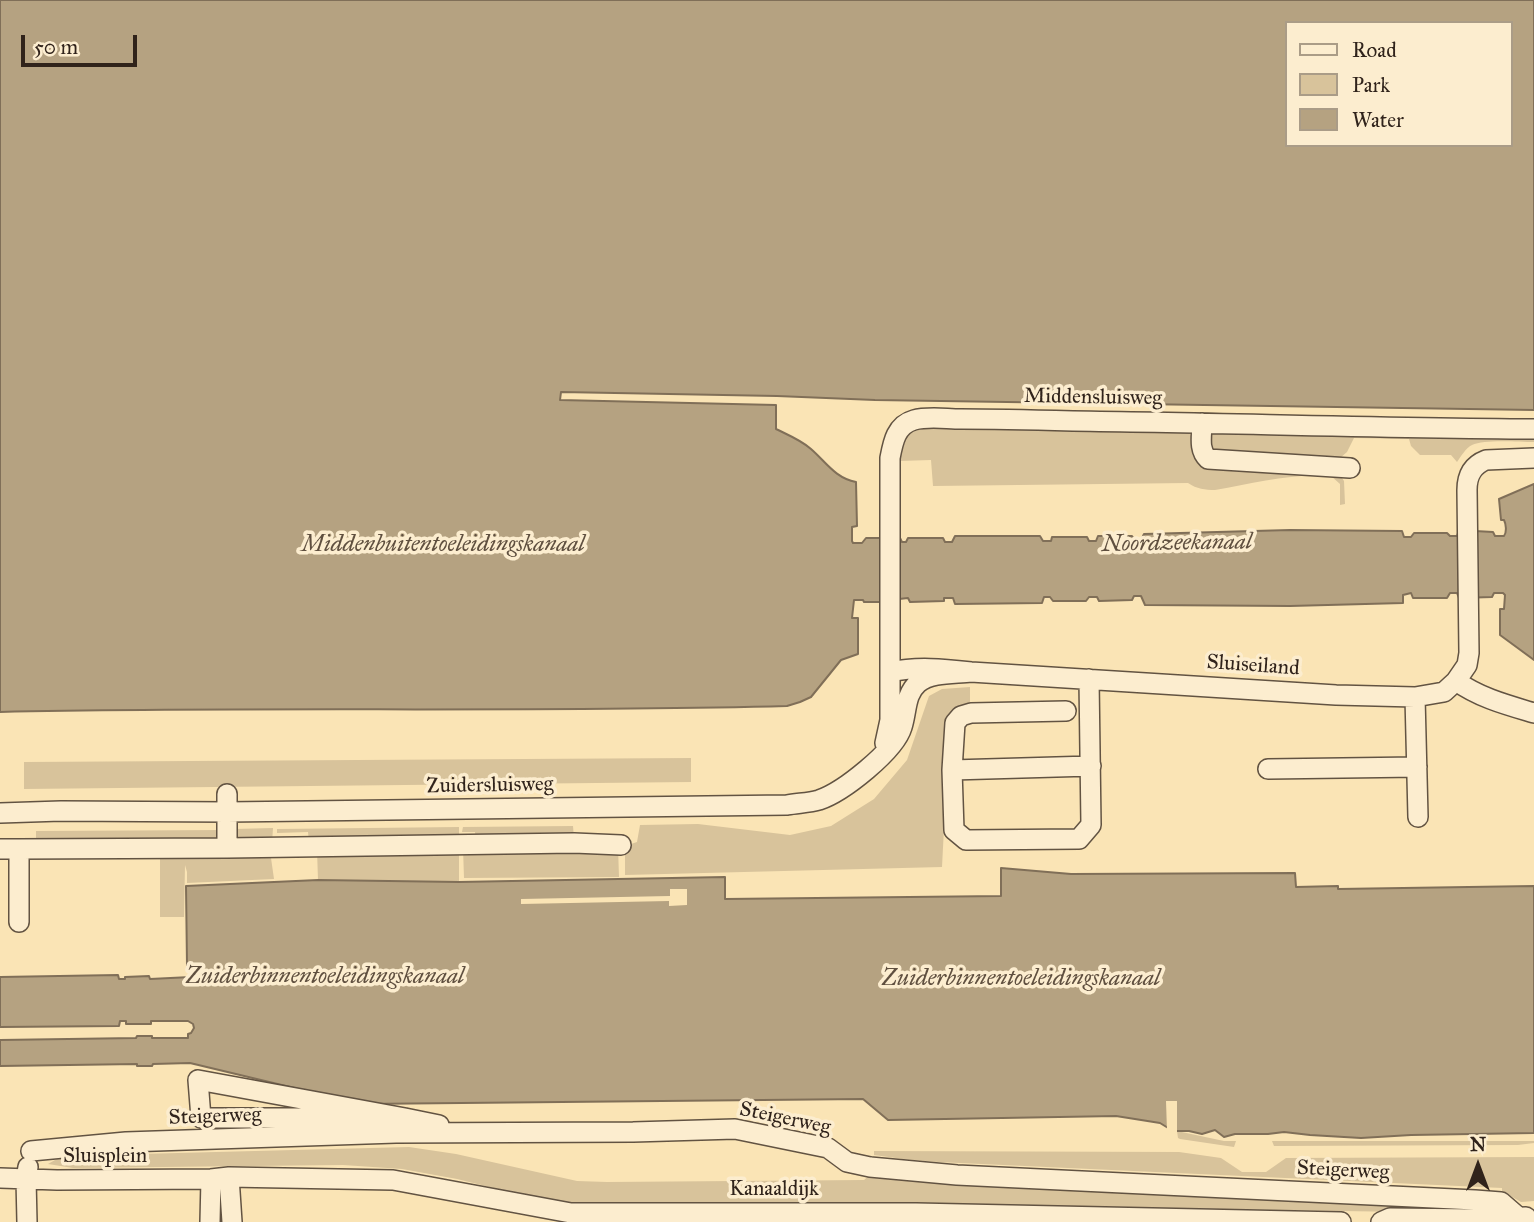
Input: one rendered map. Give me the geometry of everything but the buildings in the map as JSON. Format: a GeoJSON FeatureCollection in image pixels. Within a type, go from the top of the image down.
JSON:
{"type":"FeatureCollection","features":[{"type":"Feature","properties":{"kind":"street","name":"Middensluisweg"},"geometry":{"type":"LineString","coordinates":[[891,677],[890,458],[894,437],[912,420],[1534,429]]}},
{"type":"Feature","properties":{"kind":"street"},"geometry":{"type":"LineString","coordinates":[[1202,423],[1202,450],[1208,458],[1350,468]]}},
{"type":"Feature","properties":{"kind":"street"},"geometry":{"type":"LineString","coordinates":[[1534,458],[1495,458],[1473,468],[1468,483],[1469,653],[1467,665],[1457,681],[1490,700],[1534,713]]}},
{"type":"Feature","properties":{"kind":"street","name":"Sluiseiland"},"geometry":{"type":"LineString","coordinates":[[891,677],[903,669],[943,669],[1336,695],[1415,697],[1444,692],[1457,681]]}},
{"type":"Feature","properties":{"kind":"street","name":"Sluiseiland"},"geometry":{"type":"LineString","coordinates":[[913,689],[917,683],[934,676],[971,672]]}},
{"type":"Feature","properties":{"kind":"street"},"geometry":{"type":"LineString","coordinates":[[891,677],[913,689],[909,694],[898,738],[883,754],[890,720],[891,677]]}},
{"type":"Feature","properties":{"kind":"street"},"geometry":{"type":"LineString","coordinates":[[1066,712],[971,713],[961,716],[955,723],[954,731],[954,830],[966,840],[1079,839],[1091,825],[1089,679]]}},
{"type":"Feature","properties":{"kind":"street"},"geometry":{"type":"LineString","coordinates":[[1415,697],[1418,817]]}},
{"type":"Feature","properties":{"kind":"street","name":"Zuidersluisweg"},"geometry":{"type":"LineString","coordinates":[[0,813],[227,803],[787,805],[819,800],[849,785],[883,754]]}},
{"type":"Feature","properties":{"kind":"street"},"geometry":{"type":"LineString","coordinates":[[952,770],[1091,766]]}},
{"type":"Feature","properties":{"kind":"street"},"geometry":{"type":"LineString","coordinates":[[1268,769],[1417,767]]}},
{"type":"Feature","properties":{"kind":"street"},"geometry":{"type":"LineString","coordinates":[[227,803],[227,848]]}},
{"type":"Feature","properties":{"kind":"street"},"geometry":{"type":"LineString","coordinates":[[19,922],[9,849],[621,845]]}},
{"type":"Feature","properties":{"kind":"street"},"geometry":{"type":"LineString","coordinates":[[405,1118],[201,1118],[198,1080],[405,1118],[478,1133]]}},
{"type":"Feature","properties":{"kind":"street","name":"Steigerweg"},"geometry":{"type":"LineString","coordinates":[[26,1179],[31,1145],[396,1133],[735,1129],[828,1148],[847,1161],[914,1172],[1501,1202],[1524,1220]]}},
{"type":"Feature","properties":{"kind":"street","name":"Sluisplein"},"geometry":{"type":"LineString","coordinates":[[0,1178],[220,1178]]}},
{"type":"Feature","properties":{"kind":"street"},"geometry":{"type":"LineString","coordinates":[[210,1222],[220,1178]]}},
{"type":"Feature","properties":{"kind":"street"},"geometry":{"type":"LineString","coordinates":[[220,1178],[232,1222]]}},
{"type":"Feature","properties":{"kind":"street","name":"Kanaaldijk"},"geometry":{"type":"LineString","coordinates":[[220,1178],[393,1180],[571,1218],[1341,1222]]}},
{"type":"Feature","properties":{"kind":"street"},"geometry":{"type":"LineString","coordinates":[[26,1179],[27,1222]]}},
{"type":"Feature","properties":{"kind":"street"},"geometry":{"type":"LineString","coordinates":[[1381,1222],[1390,1218],[1524,1220]]}},
{"type":"Feature","properties":{"kind":"green space"},"geometry":{"type":"Polygon","coordinates":[[[958,425],[1188,432],[1195,456],[1200,463],[1340,475],[1344,481],[1345,504],[1340,505],[1340,484],[1331,476],[1287,477],[1215,490],[1201,489],[1188,483],[933,486],[931,460],[899,461],[900,449],[910,434],[927,428],[958,425]]]}},
{"type":"Feature","properties":{"kind":"green space"},"geometry":{"type":"Polygon","coordinates":[[[1213,433],[1534,437],[1534,442],[1477,443],[1468,448],[1457,462],[1451,455],[1420,455],[1411,446],[1409,439],[1354,438],[1347,452],[1340,458],[1212,451],[1210,436],[1213,433]]]}},
{"type":"Feature","properties":{"kind":"green space"},"geometry":{"type":"Polygon","coordinates":[[[970,687],[970,707],[949,730],[942,867],[625,875],[625,846],[637,842],[640,825],[698,824],[790,835],[831,826],[874,799],[907,760],[929,696],[942,689],[970,687]]]}},
{"type":"Feature","properties":{"kind":"green space"},"geometry":{"type":"Polygon","coordinates":[[[691,758],[691,782],[24,789],[24,762],[691,758]]]}},
{"type":"Feature","properties":{"kind":"green space"},"geometry":{"type":"Polygon","coordinates":[[[573,826],[574,838],[476,839],[475,832],[462,832],[463,827],[573,826]]]}},
{"type":"Feature","properties":{"kind":"green space"},"geometry":{"type":"Polygon","coordinates":[[[459,827],[459,841],[309,842],[308,832],[277,833],[277,829],[459,827]]]}},
{"type":"Feature","properties":{"kind":"green space"},"geometry":{"type":"Polygon","coordinates":[[[273,828],[272,843],[235,843],[234,829],[273,828]]]}},
{"type":"Feature","properties":{"kind":"green space"},"geometry":{"type":"Polygon","coordinates":[[[223,830],[219,843],[36,846],[36,831],[223,830]]]}},
{"type":"Feature","properties":{"kind":"green space"},"geometry":{"type":"Polygon","coordinates":[[[618,847],[619,877],[464,878],[463,848],[618,847]]]}},
{"type":"Feature","properties":{"kind":"green space"},"geometry":{"type":"Polygon","coordinates":[[[459,848],[459,882],[318,880],[317,850],[459,848]]]}},
{"type":"Feature","properties":{"kind":"green space"},"geometry":{"type":"Polygon","coordinates":[[[270,851],[274,879],[187,883],[185,865],[184,917],[160,917],[160,853],[270,851]]]}},
{"type":"Feature","properties":{"kind":"green space"},"geometry":{"type":"Polygon","coordinates":[[[1177,1131],[1236,1141],[1234,1147],[1180,1139],[1177,1131]]]}},
{"type":"Feature","properties":{"kind":"green space"},"geometry":{"type":"Polygon","coordinates":[[[1272,1141],[1534,1141],[1534,1143],[1274,1146],[1272,1141]]]}},
{"type":"Feature","properties":{"kind":"green space"},"geometry":{"type":"Polygon","coordinates":[[[409,1147],[456,1154],[577,1181],[864,1180],[871,1174],[1472,1206],[1472,1213],[883,1204],[555,1203],[457,1179],[402,1169],[343,1165],[73,1168],[48,1164],[62,1156],[409,1147]]]}},
{"type":"Feature","properties":{"kind":"green space"},"geometry":{"type":"Polygon","coordinates":[[[874,1151],[1179,1152],[1221,1158],[1242,1172],[1266,1172],[1286,1158],[1534,1157],[1534,1201],[1521,1202],[1502,1191],[1502,1188],[938,1162],[874,1155],[874,1151]]]}},
{"type":"Feature","properties":{"kind":"water"},"geometry":{"type":"Polygon","coordinates":[[[0,0],[1534,0],[1534,410],[875,400],[561,392],[560,400],[776,405],[776,429],[807,446],[836,473],[856,482],[857,526],[852,527],[853,543],[862,543],[866,538],[900,538],[902,542],[906,542],[908,538],[943,538],[945,542],[952,542],[955,536],[1040,536],[1043,541],[1051,541],[1052,537],[1087,537],[1089,541],[1096,541],[1098,536],[1132,536],[1141,540],[1144,534],[1290,530],[1402,531],[1404,537],[1411,537],[1414,533],[1447,533],[1457,536],[1458,533],[1475,531],[1504,536],[1506,526],[1504,520],[1501,520],[1499,499],[1534,484],[1534,660],[1500,635],[1500,609],[1504,609],[1505,595],[1503,593],[1494,593],[1492,597],[1459,598],[1457,593],[1450,593],[1447,598],[1413,598],[1411,593],[1403,595],[1403,603],[1290,606],[1145,605],[1141,596],[1134,596],[1132,600],[1099,601],[1097,597],[1089,597],[1086,601],[1053,601],[1050,597],[1044,597],[1042,603],[955,604],[953,598],[944,598],[944,601],[910,602],[908,598],[899,599],[898,602],[854,600],[852,618],[858,618],[858,654],[841,660],[811,697],[787,706],[0,712],[0,0]]]}},
{"type":"Feature","properties":{"kind":"water","name":"Zuiderbinnentoeleidingskanaal"},"geometry":{"type":"Polygon","coordinates":[[[1001,868],[1071,874],[1295,873],[1296,887],[1338,886],[1338,889],[1534,886],[1534,1133],[1361,1138],[1284,1132],[1224,1137],[1215,1130],[1202,1134],[1173,1131],[1160,1123],[1116,1116],[888,1120],[863,1099],[361,1104],[190,1063],[152,1066],[0,1066],[0,1040],[137,1036],[188,1038],[194,1028],[188,1021],[126,1024],[126,1021],[120,1021],[119,1026],[0,1027],[0,977],[191,977],[194,972],[192,967],[187,965],[186,886],[318,880],[459,882],[725,877],[725,899],[1001,896],[1001,868]]]}},
{"type":"Feature","properties":{"kind":"pier"},"geometry":{"type":"Polygon","coordinates":[[[670,889],[687,889],[687,905],[669,906],[669,901],[521,904],[521,899],[670,896],[670,889]]]}},
{"type":"Feature","properties":{"kind":"pier"},"geometry":{"type":"Polygon","coordinates":[[[1166,1101],[1177,1101],[1177,1135],[1167,1131],[1166,1101]]]}},
{"type":"Feature","properties":{"kind":"water label","name":"Noordzeekanaal"},"geometry":{"type":"Point","coordinates":[1177,544]}},
{"type":"Feature","properties":{"kind":"water label","name":"Middenbuitentoeleidingskanaal"},"geometry":{"type":"Point","coordinates":[443,545]}}]}
